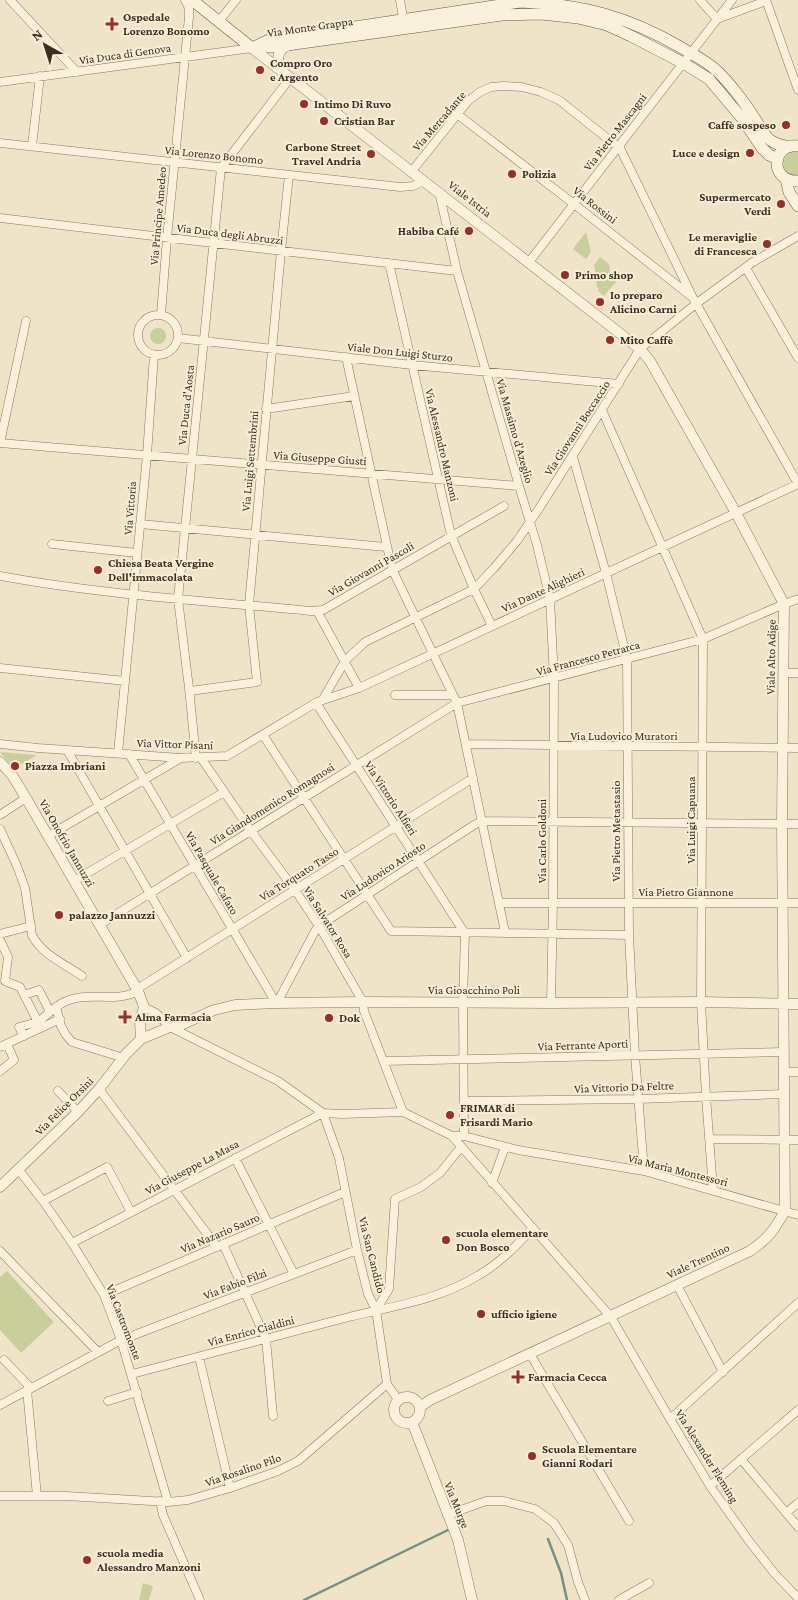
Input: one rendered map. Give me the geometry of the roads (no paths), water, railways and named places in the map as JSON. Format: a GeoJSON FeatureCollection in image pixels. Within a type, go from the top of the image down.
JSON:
{"type":"FeatureCollection","features":[{"type":"Feature","properties":{"kind":"main road","name":"Viale Istria"},"geometry":{"type":"LineString","coordinates":[[192,0],[252,48]]}},
{"type":"Feature","properties":{"kind":"main road","name":"Via Monte Grappa"},"geometry":{"type":"LineString","coordinates":[[252,48],[273,48],[520,2],[565,2],[633,23],[664,37],[691,53],[717,71],[752,114],[768,138],[776,144],[793,146]]}},
{"type":"Feature","properties":{"kind":"main road","name":"Via Monte Grappa"},"geometry":{"type":"LineString","coordinates":[[501,6],[522,13],[558,15],[607,26],[652,46],[683,63],[709,79],[741,117],[762,148],[769,155],[778,159]]}},
{"type":"Feature","properties":{"kind":"main road","name":"Via Monte Grappa"},"geometry":{"type":"LineString","coordinates":[[252,48],[269,40],[404,24]]}},
{"type":"Feature","properties":{"kind":"main road"},"geometry":{"type":"LineString","coordinates":[[793,146],[780,154],[778,170],[786,179],[789,192],[798,206]]}},
{"type":"Feature","properties":{"kind":"main road"},"geometry":{"type":"LineString","coordinates":[[786,179],[798,181]]}},
{"type":"Feature","properties":{"kind":"street"},"geometry":{"type":"LineString","coordinates":[[10,0],[77,72]]}},
{"type":"Feature","properties":{"kind":"street","name":"Via Principe Amedeo"},"geometry":{"type":"LineString","coordinates":[[161,315],[186,57],[189,8],[185,0]]}},
{"type":"Feature","properties":{"kind":"street"},"geometry":{"type":"LineString","coordinates":[[219,21],[236,0]]}},
{"type":"Feature","properties":{"kind":"street"},"geometry":{"type":"LineString","coordinates":[[400,0],[404,24]]}},
{"type":"Feature","properties":{"kind":"street"},"geometry":{"type":"LineString","coordinates":[[700,0],[717,19]]}},
{"type":"Feature","properties":{"kind":"street"},"geometry":{"type":"LineString","coordinates":[[683,63],[732,0]]}},
{"type":"Feature","properties":{"kind":"street"},"geometry":{"type":"LineString","coordinates":[[717,19],[766,1],[798,90]]}},
{"type":"Feature","properties":{"kind":"street"},"geometry":{"type":"LineString","coordinates":[[222,168],[287,74],[279,63],[278,56],[282,48],[289,45]]}},
{"type":"Feature","properties":{"kind":"street","name":"Via Duca di Genova"},"geometry":{"type":"LineString","coordinates":[[0,82],[252,48]]}},
{"type":"Feature","properties":{"kind":"street","name":"Viale Istria"},"geometry":{"type":"LineString","coordinates":[[252,48],[640,349]]}},
{"type":"Feature","properties":{"kind":"street","name":"Via Pietro Mascagni"},"geometry":{"type":"LineString","coordinates":[[528,262],[683,63]]}},
{"type":"Feature","properties":{"kind":"street"},"geometry":{"type":"LineString","coordinates":[[32,146],[40,76]]}},
{"type":"Feature","properties":{"kind":"street","name":"Via Mercadante"},"geometry":{"type":"LineString","coordinates":[[412,171],[468,101],[491,87],[522,87],[541,92],[559,100],[619,146]]}},
{"type":"Feature","properties":{"kind":"street","name":"Via Rossini"},"geometry":{"type":"LineString","coordinates":[[457,114],[574,204],[695,301]]}},
{"type":"Feature","properties":{"kind":"street","name":"Via Lorenzo Bonomo"},"geometry":{"type":"LineString","coordinates":[[0,143],[400,187],[413,186],[424,181]]}},
{"type":"Feature","properties":{"kind":"street"},"geometry":{"type":"LineString","coordinates":[[619,146],[695,301],[798,484]]}},
{"type":"Feature","properties":{"kind":"street","name":"Via Duca d'Aosta"},"geometry":{"type":"LineString","coordinates":[[199,758],[178,599],[222,168]]}},
{"type":"Feature","properties":{"kind":"street","name":"Via Luigi Settembrini"},"geometry":{"type":"LineString","coordinates":[[190,691],[257,682],[249,605],[254,535],[289,175]]}},
{"type":"Feature","properties":{"kind":"street","name":"Via Massimo d'Azeglio"},"geometry":{"type":"LineString","coordinates":[[439,192],[457,271],[540,553],[550,599],[554,679]]}},
{"type":"Feature","properties":{"kind":"street","name":"Via Duca degli Abruzzi"},"geometry":{"type":"LineString","coordinates":[[0,218],[457,271]]}},
{"type":"Feature","properties":{"kind":"street"},"geometry":{"type":"LineString","coordinates":[[640,349],[695,301],[798,236]]}},
{"type":"Feature","properties":{"kind":"street","name":"Via Alessandro Manzoni"},"geometry":{"type":"LineString","coordinates":[[389,262],[451,535],[492,626]]}},
{"type":"Feature","properties":{"kind":"street"},"geometry":{"type":"LineString","coordinates":[[746,268],[798,358]]}},
{"type":"Feature","properties":{"kind":"street"},"geometry":{"type":"LineString","coordinates":[[153,315],[161,315],[170,318],[174,322],[177,327],[178,338],[176,344],[167,353],[154,355],[144,350],[140,345],[139,328],[147,318],[153,315]]}},
{"type":"Feature","properties":{"kind":"street"},"geometry":{"type":"LineString","coordinates":[[0,443],[26,321]]}},
{"type":"Feature","properties":{"kind":"street","name":"Viale Don Luigi Sturzo"},"geometry":{"type":"LineString","coordinates":[[178,338],[412,365],[619,384]]}},
{"type":"Feature","properties":{"kind":"street","name":"Via Giovanni Boccaccio"},"geometry":{"type":"LineString","coordinates":[[320,701],[345,661],[365,642],[474,589],[517,541],[640,349]]}},
{"type":"Feature","properties":{"kind":"street","name":"Viale Alto Adige"},"geometry":{"type":"LineString","coordinates":[[640,349],[650,361],[736,513],[784,604],[782,748],[783,1004]]}},
{"type":"Feature","properties":{"kind":"street","name":"Via Vittoria"},"geometry":{"type":"LineString","coordinates":[[118,753],[147,455],[154,355]]}},
{"type":"Feature","properties":{"kind":"street"},"geometry":{"type":"LineString","coordinates":[[346,357],[392,569],[457,703],[505,932]]}},
{"type":"Feature","properties":{"kind":"street"},"geometry":{"type":"LineString","coordinates":[[266,409],[354,396]]}},
{"type":"Feature","properties":{"kind":"street"},"geometry":{"type":"LineString","coordinates":[[602,410],[664,546],[703,639]]}},
{"type":"Feature","properties":{"kind":"street","name":"Via Giuseppe Giusti"},"geometry":{"type":"LineString","coordinates":[[0,443],[519,486]]}},
{"type":"Feature","properties":{"kind":"street","name":"Via Pietro Metastasio"},"geometry":{"type":"LineString","coordinates":[[572,457],[606,573],[627,659],[627,822],[631,1003],[644,1171]]}},
{"type":"Feature","properties":{"kind":"street","name":"Via Dante Alighieri"},"geometry":{"type":"LineString","coordinates":[[320,701],[359,688],[798,484]]}},
{"type":"Feature","properties":{"kind":"street","name":"Via Giovanni Pascoli"},"geometry":{"type":"LineString","coordinates":[[317,611],[322,610],[504,506]]}},
{"type":"Feature","properties":{"kind":"street"},"geometry":{"type":"LineString","coordinates":[[140,524],[386,547]]}},
{"type":"Feature","properties":{"kind":"street"},"geometry":{"type":"LineString","coordinates":[[52,544],[137,553]]}},
{"type":"Feature","properties":{"kind":"street"},"geometry":{"type":"LineString","coordinates":[[0,576],[48,585],[132,595],[317,611],[359,688]]}},
{"type":"Feature","properties":{"kind":"street","name":"Via Francesco Petrarca"},"geometry":{"type":"LineString","coordinates":[[457,703],[703,639],[784,604],[798,600]]}},
{"type":"Feature","properties":{"kind":"street","name":"Via Luigi Capuana"},"geometry":{"type":"LineString","coordinates":[[703,639],[701,1002],[714,1190]]}},
{"type":"Feature","properties":{"kind":"street"},"geometry":{"type":"LineString","coordinates":[[0,668],[125,681]]}},
{"type":"Feature","properties":{"kind":"street"},"geometry":{"type":"LineString","coordinates":[[784,673],[798,673]]}},
{"type":"Feature","properties":{"kind":"street","name":"Via Carlo Goldoni"},"geometry":{"type":"LineString","coordinates":[[551,1003],[554,903],[554,679]]}},
{"type":"Feature","properties":{"kind":"street"},"geometry":{"type":"LineString","coordinates":[[395,695],[452,695]]}},
{"type":"Feature","properties":{"kind":"street","name":"Via Vittor Pisani"},"geometry":{"type":"LineString","coordinates":[[0,744],[181,758],[227,756],[320,701]]}},
{"type":"Feature","properties":{"kind":"street","name":"Via Vittorio Alfieri"},"geometry":{"type":"LineString","coordinates":[[320,701],[356,766],[464,932]]}},
{"type":"Feature","properties":{"kind":"street","name":"Via Giandomenico Romagnosi"},"geometry":{"type":"LineString","coordinates":[[99,925],[457,703]]}},
{"type":"Feature","properties":{"kind":"street"},"geometry":{"type":"LineString","coordinates":[[263,735],[391,931],[629,935]]}},
{"type":"Feature","properties":{"kind":"street","name":"Via Ludovico Muratori"},"geometry":{"type":"LineString","coordinates":[[466,744],[798,748]]}},
{"type":"Feature","properties":{"kind":"street"},"geometry":{"type":"LineString","coordinates":[[67,750],[187,958]]}},
{"type":"Feature","properties":{"kind":"street","name":"Via Pasquale Cafaro"},"geometry":{"type":"LineString","coordinates":[[129,754],[276,1003]]}},
{"type":"Feature","properties":{"kind":"street"},"geometry":{"type":"LineString","coordinates":[[48,836],[181,758]]}},
{"type":"Feature","properties":{"kind":"street","name":"Via Salvator Rosa"},"geometry":{"type":"LineString","coordinates":[[199,758],[295,890],[319,926],[363,1002],[364,1012],[403,1112]]}},
{"type":"Feature","properties":{"kind":"street"},"geometry":{"type":"LineString","coordinates":[[0,762],[12,775],[26,798],[0,815]]}},
{"type":"Feature","properties":{"kind":"street","name":"Via Torquato Tasso"},"geometry":{"type":"LineString","coordinates":[[24,1036],[19,1027],[38,1022],[64,1001],[86,996],[129,996],[473,778]]}},
{"type":"Feature","properties":{"kind":"street"},"geometry":{"type":"LineString","coordinates":[[74,881],[224,792]]}},
{"type":"Feature","properties":{"kind":"street","name":"Via Onofrio Jannuzzi"},"geometry":{"type":"LineString","coordinates":[[26,798],[137,990],[144,1006]]}},
{"type":"Feature","properties":{"kind":"street"},"geometry":{"type":"LineString","coordinates":[[482,822],[798,824]]}},
{"type":"Feature","properties":{"kind":"street","name":"Via Ludovico Ariosto"},"geometry":{"type":"LineString","coordinates":[[276,1003],[319,926],[474,825],[482,822]]}},
{"type":"Feature","properties":{"kind":"street"},"geometry":{"type":"LineString","coordinates":[[0,830],[25,888],[32,935],[42,949],[82,976]]}},
{"type":"Feature","properties":{"kind":"street","name":"Via Pietro Giannone"},"geometry":{"type":"LineString","coordinates":[[500,904],[798,903]]}},
{"type":"Feature","properties":{"kind":"street"},"geometry":{"type":"LineString","coordinates":[[0,934],[31,926]]}},
{"type":"Feature","properties":{"kind":"street"},"geometry":{"type":"LineString","coordinates":[[464,932],[464,1136]]}},
{"type":"Feature","properties":{"kind":"street"},"geometry":{"type":"LineString","coordinates":[[0,941],[8,957],[5,982],[20,987],[38,1022]]}},
{"type":"Feature","properties":{"kind":"street"},"geometry":{"type":"LineString","coordinates":[[24,995],[39,990],[60,1018],[61,1026],[72,1042],[124,1058]]}},
{"type":"Feature","properties":{"kind":"street","name":"Via Gioacchino Poli"},"geometry":{"type":"LineString","coordinates":[[141,1039],[170,1027],[181,1025],[214,1010],[235,1005],[363,1002],[701,1002],[798,1004]]}},
{"type":"Feature","properties":{"kind":"street"},"geometry":{"type":"LineString","coordinates":[[783,1004],[785,1211]]}},
{"type":"Feature","properties":{"kind":"street"},"geometry":{"type":"LineString","coordinates":[[141,1039],[140,1021],[144,1006],[156,1013],[170,1027],[278,1081],[323,1113],[403,1112],[452,1136]]}},
{"type":"Feature","properties":{"kind":"street"},"geometry":{"type":"LineString","coordinates":[[0,1070],[14,1060],[4,1045],[60,1018]]}},
{"type":"Feature","properties":{"kind":"street","name":"Via Felice Orsini"},"geometry":{"type":"LineString","coordinates":[[0,1187],[100,1089],[141,1039]]}},
{"type":"Feature","properties":{"kind":"street","name":"Via Ferrante Aporti"},"geometry":{"type":"LineString","coordinates":[[384,1061],[783,1052]]}},
{"type":"Feature","properties":{"kind":"street"},"geometry":{"type":"LineString","coordinates":[[784,1072],[798,1072]]}},
{"type":"Feature","properties":{"kind":"street"},"geometry":{"type":"LineString","coordinates":[[100,1089],[174,1190],[220,1245],[245,1292],[266,1339],[273,1416]]}},
{"type":"Feature","properties":{"kind":"street"},"geometry":{"type":"LineString","coordinates":[[58,1091],[78,1112]]}},
{"type":"Feature","properties":{"kind":"street","name":"Via Vittorio Da Feltre"},"geometry":{"type":"LineString","coordinates":[[464,1101],[784,1094]]}},
{"type":"Feature","properties":{"kind":"street","name":"Via Giuseppe La Masa"},"geometry":{"type":"LineString","coordinates":[[72,1243],[323,1113]]}},
{"type":"Feature","properties":{"kind":"street","name":"Via San Candido"},"geometry":{"type":"LineString","coordinates":[[323,1113],[339,1158],[357,1250],[368,1294],[376,1310],[387,1384],[399,1400]]}},
{"type":"Feature","properties":{"kind":"street","name":"Via Maria Montessori"},"geometry":{"type":"LineString","coordinates":[[452,1136],[464,1136],[505,1147],[644,1171],[798,1215]]}},
{"type":"Feature","properties":{"kind":"street","name":"Via Alexander Fleming"},"geometry":{"type":"LineString","coordinates":[[452,1136],[611,1317],[710,1486],[749,1541],[775,1574],[798,1598]]}},
{"type":"Feature","properties":{"kind":"street"},"geometry":{"type":"LineString","coordinates":[[710,1139],[798,1140]]}},
{"type":"Feature","properties":{"kind":"street"},"geometry":{"type":"LineString","coordinates":[[376,1310],[389,1289],[395,1199],[421,1186],[440,1173],[461,1147]]}},
{"type":"Feature","properties":{"kind":"street"},"geometry":{"type":"LineString","coordinates":[[492,1183],[505,1147]]}},
{"type":"Feature","properties":{"kind":"street"},"geometry":{"type":"LineString","coordinates":[[235,1158],[294,1274]]}},
{"type":"Feature","properties":{"kind":"street"},"geometry":{"type":"LineString","coordinates":[[43,1200],[107,1166],[131,1212]]}},
{"type":"Feature","properties":{"kind":"street","name":"Via Castromonte"},"geometry":{"type":"LineString","coordinates":[[18,1170],[43,1200],[104,1295],[122,1340],[137,1392],[164,1502],[164,1515],[200,1600]]}},
{"type":"Feature","properties":{"kind":"street","name":"Via Nazario Sauro"},"geometry":{"type":"LineString","coordinates":[[104,1295],[345,1192]]}},
{"type":"Feature","properties":{"kind":"street","name":"Viale Trentino"},"geometry":{"type":"LineString","coordinates":[[420,1407],[430,1400],[750,1251],[764,1242],[785,1211]]}},
{"type":"Feature","properties":{"kind":"street","name":"Via Enrico Cialdini"},"geometry":{"type":"LineString","coordinates":[[132,1374],[444,1293],[479,1276],[496,1263],[533,1228]]}},
{"type":"Feature","properties":{"kind":"street","name":"Via Fabio Filzi"},"geometry":{"type":"LineString","coordinates":[[0,1405],[122,1340],[357,1250]]}},
{"type":"Feature","properties":{"kind":"street"},"geometry":{"type":"LineString","coordinates":[[0,1251],[98,1352]]}},
{"type":"Feature","properties":{"kind":"street"},"geometry":{"type":"LineString","coordinates":[[676,1285],[722,1372]]}},
{"type":"Feature","properties":{"kind":"street"},"geometry":{"type":"LineString","coordinates":[[670,1419],[798,1303]]}},
{"type":"Feature","properties":{"kind":"street"},"geometry":{"type":"LineString","coordinates":[[530,1354],[629,1520]]}},
{"type":"Feature","properties":{"kind":"street"},"geometry":{"type":"LineString","coordinates":[[199,1357],[230,1488]]}},
{"type":"Feature","properties":{"kind":"street"},"geometry":{"type":"LineString","coordinates":[[4,1360],[29,1389],[37,1496]]}},
{"type":"Feature","properties":{"kind":"street","name":"Via Rosalino Pilo"},"geometry":{"type":"LineString","coordinates":[[0,1496],[164,1502],[188,1500],[230,1488],[278,1471],[298,1461],[387,1384]]}},
{"type":"Feature","properties":{"kind":"street"},"geometry":{"type":"LineString","coordinates":[[108,1401],[137,1392]]}},
{"type":"Feature","properties":{"kind":"street"},"geometry":{"type":"LineString","coordinates":[[402,1398],[415,1399],[420,1407],[420,1414],[412,1422],[403,1422],[396,1417],[395,1408],[402,1398]]}},
{"type":"Feature","properties":{"kind":"street"},"geometry":{"type":"LineString","coordinates":[[710,1486],[798,1410]]}},
{"type":"Feature","properties":{"kind":"street","name":"Via Murge"},"geometry":{"type":"LineString","coordinates":[[412,1422],[458,1540],[472,1600]]}},
{"type":"Feature","properties":{"kind":"street"},"geometry":{"type":"LineString","coordinates":[[741,1459],[798,1527]]}},
{"type":"Feature","properties":{"kind":"street"},"geometry":{"type":"LineString","coordinates":[[448,1517],[486,1501],[504,1501],[535,1509],[554,1523],[568,1545],[585,1600]]}},
{"type":"Feature","properties":{"kind":"street"},"geometry":{"type":"LineString","coordinates":[[786,1513],[798,1503]]}},
{"type":"Feature","properties":{"kind":"street"},"geometry":{"type":"LineString","coordinates":[[620,1600],[649,1583]]}},
{"type":"Feature","properties":{"kind":"waterway"},"geometry":{"type":"LineString","coordinates":[[304,1600],[448,1530]]}},
{"type":"Feature","properties":{"kind":"waterway"},"geometry":{"type":"LineString","coordinates":[[548,1539],[561,1573],[567,1600]]}},
{"type":"Feature","properties":{"kind":"place","name":"Ospedale Lorenzo Bonomo"},"geometry":{"type":"Point","coordinates":[112,24]}},
{"type":"Feature","properties":{"kind":"place","name":"Compro Oro e Argento"},"geometry":{"type":"Point","coordinates":[260,70]}},
{"type":"Feature","properties":{"kind":"place","name":"Intimo Di Ruvo"},"geometry":{"type":"Point","coordinates":[304,104]}},
{"type":"Feature","properties":{"kind":"place","name":"Cristian Bar"},"geometry":{"type":"Point","coordinates":[324,121]}},
{"type":"Feature","properties":{"kind":"place","name":"Caffè sospeso"},"geometry":{"type":"Point","coordinates":[786,125]}},
{"type":"Feature","properties":{"kind":"place","name":"Luce e design"},"geometry":{"type":"Point","coordinates":[750,153]}},
{"type":"Feature","properties":{"kind":"place","name":"Carbone Street Travel Andria"},"geometry":{"type":"Point","coordinates":[371,154]}},
{"type":"Feature","properties":{"kind":"place","name":"Polizia"},"geometry":{"type":"Point","coordinates":[512,174]}},
{"type":"Feature","properties":{"kind":"place","name":"Supermercato Verdi"},"geometry":{"type":"Point","coordinates":[781,204]}},
{"type":"Feature","properties":{"kind":"place","name":"Habiba Café"},"geometry":{"type":"Point","coordinates":[469,231]}},
{"type":"Feature","properties":{"kind":"place","name":"Le meraviglie di Francesca"},"geometry":{"type":"Point","coordinates":[767,244]}},
{"type":"Feature","properties":{"kind":"place","name":"Primo shop"},"geometry":{"type":"Point","coordinates":[565,275]}},
{"type":"Feature","properties":{"kind":"place","name":"Io preparo Alicino Carni"},"geometry":{"type":"Point","coordinates":[600,302]}},
{"type":"Feature","properties":{"kind":"place","name":"Mito Caffè"},"geometry":{"type":"Point","coordinates":[610,340]}},
{"type":"Feature","properties":{"kind":"place","name":"Chiesa Beata Vergine Dell'immacolata"},"geometry":{"type":"Point","coordinates":[98,570]}},
{"type":"Feature","properties":{"kind":"place","name":"Piazza Imbriani"},"geometry":{"type":"Point","coordinates":[15,766]}},
{"type":"Feature","properties":{"kind":"place","name":"palazzo Jannuzzi"},"geometry":{"type":"Point","coordinates":[59,915]}},
{"type":"Feature","properties":{"kind":"place","name":"Alma Farmacia"},"geometry":{"type":"Point","coordinates":[125,1017]}},
{"type":"Feature","properties":{"kind":"place","name":"Dok"},"geometry":{"type":"Point","coordinates":[329,1018]}},
{"type":"Feature","properties":{"kind":"place","name":"FRIMAR di Frisardi Mario"},"geometry":{"type":"Point","coordinates":[450,1115]}},
{"type":"Feature","properties":{"kind":"place","name":"scuola elementare Don Bosco"},"geometry":{"type":"Point","coordinates":[446,1240]}},
{"type":"Feature","properties":{"kind":"place","name":"ufficio igiene"},"geometry":{"type":"Point","coordinates":[481,1314]}},
{"type":"Feature","properties":{"kind":"place","name":"Farmacia Cecca"},"geometry":{"type":"Point","coordinates":[518,1377]}},
{"type":"Feature","properties":{"kind":"place","name":"Scuola Elementare Gianni Rodari"},"geometry":{"type":"Point","coordinates":[532,1456]}},
{"type":"Feature","properties":{"kind":"place","name":"scuola media Alessandro Manzoni"},"geometry":{"type":"Point","coordinates":[87,1560]}}]}
